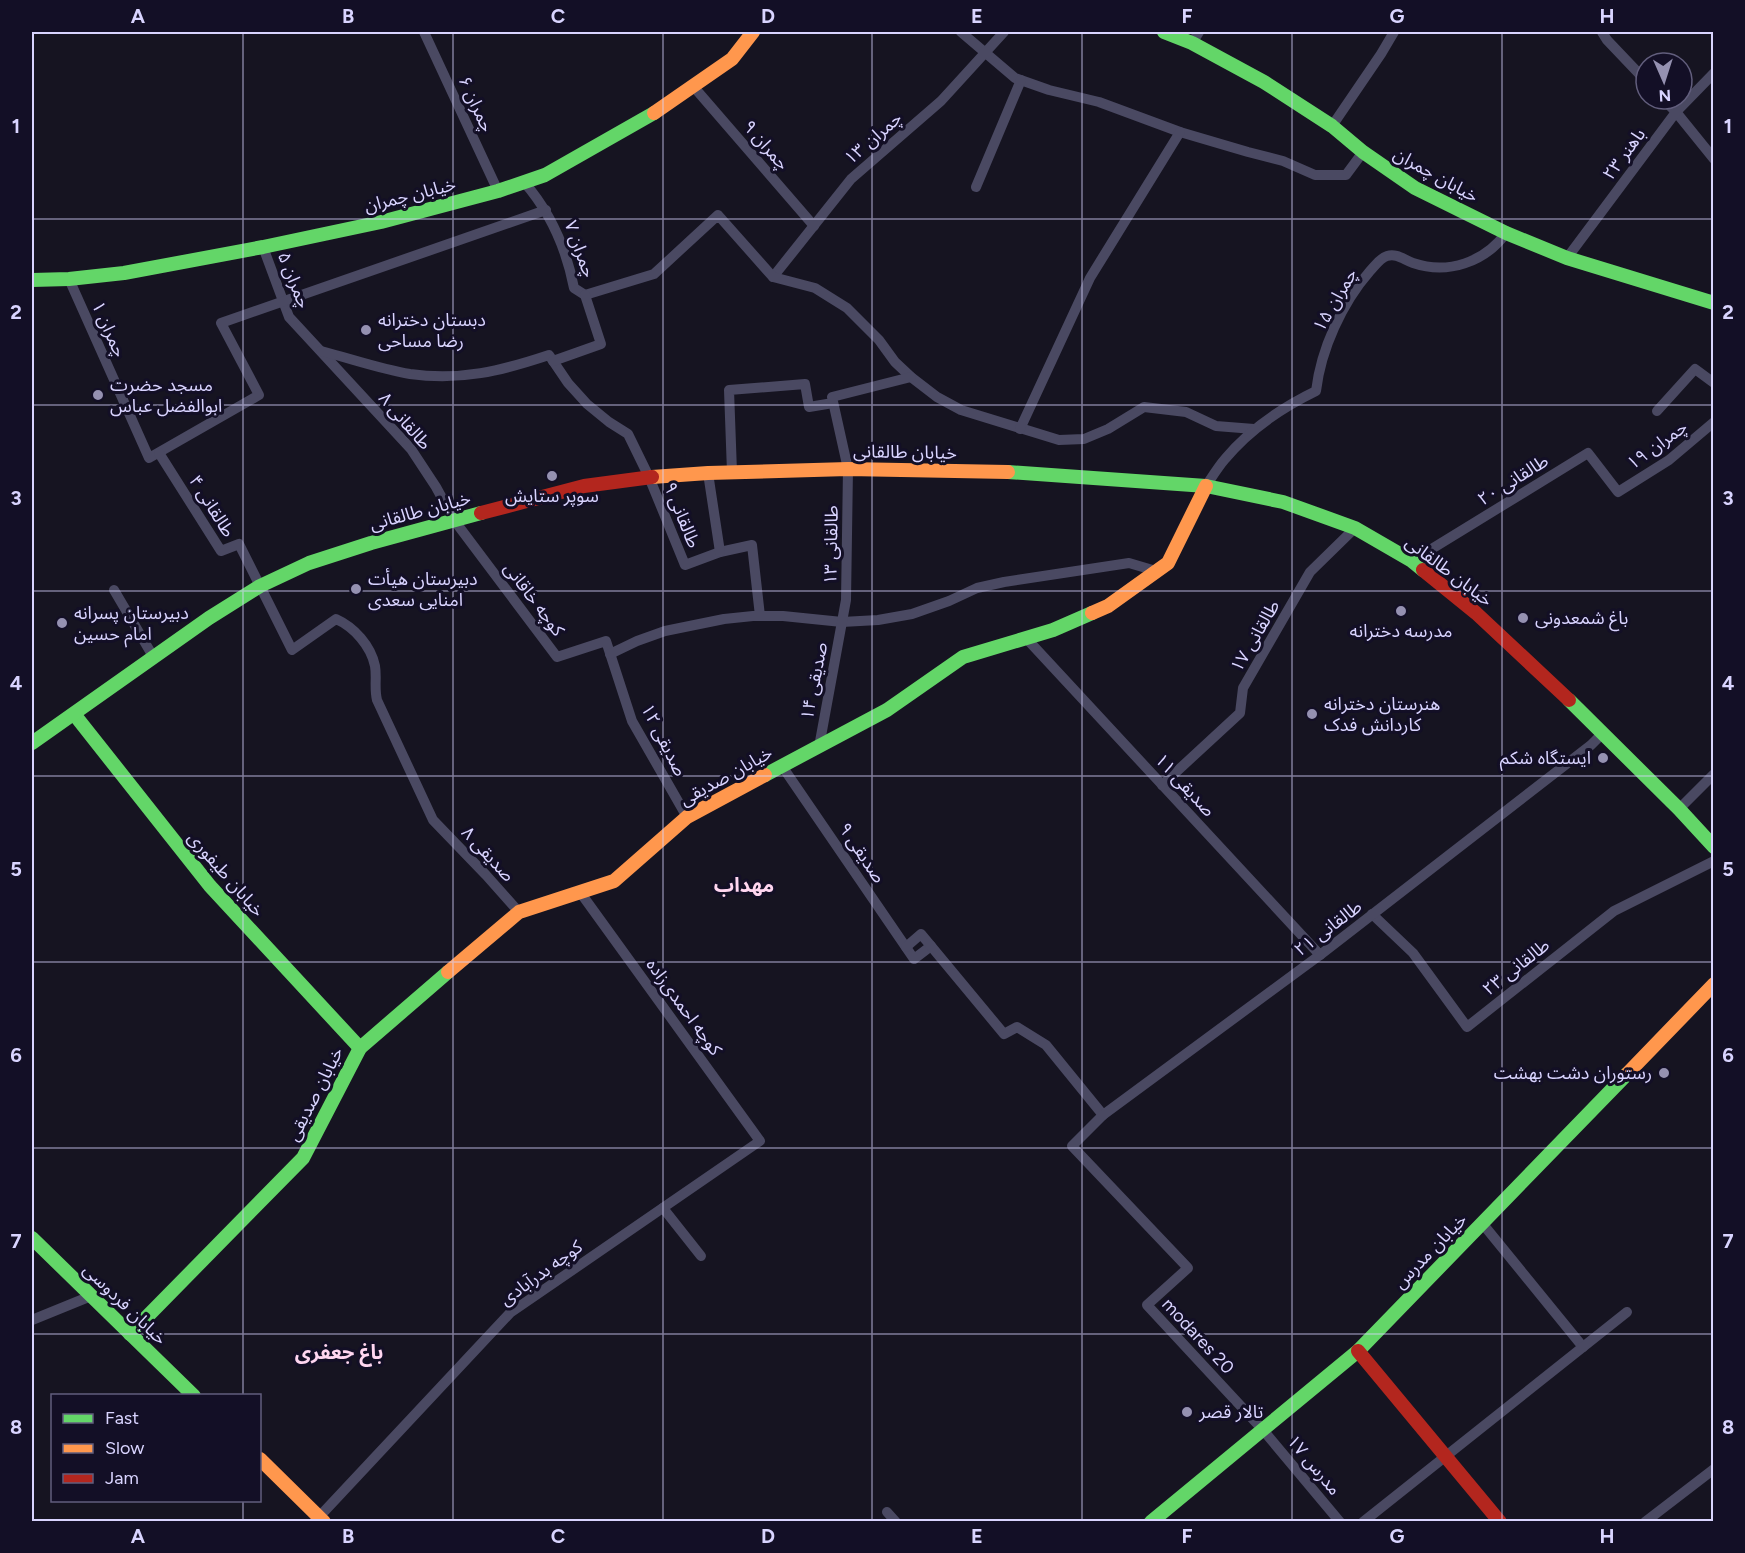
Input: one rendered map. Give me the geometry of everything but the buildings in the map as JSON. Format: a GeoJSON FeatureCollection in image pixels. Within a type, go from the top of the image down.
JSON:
{"type":"FeatureCollection","features":[{"type":"Feature","properties":{"kind":"main road","name":"خیابان چمران"},"geometry":{"type":"LineString","coordinates":[[32,280],[69,279],[124,273],[263,248],[381,222],[498,191],[545,175],[644,119],[693,86],[732,59],[753,32]]}},
{"type":"Feature","properties":{"kind":"main road","name":"خیابان چمران"},"geometry":{"type":"LineString","coordinates":[[1164,32],[1195,38],[1332,126],[1363,153],[1415,188],[1506,232],[1567,258],[1713,303]]}},
{"type":"Feature","properties":{"kind":"main road","name":"خیابان طالقانی"},"geometry":{"type":"LineString","coordinates":[[32,743],[209,618],[260,586],[315,561],[454,520],[584,486],[650,477],[848,469],[1024,472],[1206,486],[1284,502],[1355,528],[1412,561],[1476,613],[1536,668],[1679,809],[1713,847]]}},
{"type":"Feature","properties":{"kind":"main road","name":"خیابان صدیقی"},"geometry":{"type":"LineString","coordinates":[[130,1334],[303,1158],[360,1048],[519,912],[614,881],[687,817],[887,710],[963,657],[1053,630],[1108,606],[1168,563],[1206,486]]}},
{"type":"Feature","properties":{"kind":"main road","name":"خیابان طیفوری"},"geometry":{"type":"LineString","coordinates":[[74,714],[210,886],[360,1048]]}},
{"type":"Feature","properties":{"kind":"main road","name":"خیابان مدرس"},"geometry":{"type":"LineString","coordinates":[[1151,1521],[1358,1351],[1713,984]]}},
{"type":"Feature","properties":{"kind":"main road","name":"خیابان فردوسی"},"geometry":{"type":"LineString","coordinates":[[32,1238],[193,1394]]}},
{"type":"Feature","properties":{"kind":"main road"},"geometry":{"type":"LineString","coordinates":[[1358,1351],[1500,1521]]}},
{"type":"Feature","properties":{"kind":"main road"},"geometry":{"type":"LineString","coordinates":[[261,1460],[321,1519]]}},
{"type":"Feature","properties":{"kind":"street","name":"چمران ۶"},"geometry":{"type":"LineString","coordinates":[[424,32],[498,191]]}},
{"type":"Feature","properties":{"kind":"street"},"geometry":{"type":"LineString","coordinates":[[961,32],[1015,78],[1049,90],[1099,102],[1180,132],[1283,161],[1314,175],[1346,175],[1363,153]]}},
{"type":"Feature","properties":{"kind":"street","name":"چمران ۱۳"},"geometry":{"type":"LineString","coordinates":[[773,277],[851,179],[941,100],[1004,32]]}},
{"type":"Feature","properties":{"kind":"street"},"geometry":{"type":"LineString","coordinates":[[1332,126],[1394,32]]}},
{"type":"Feature","properties":{"kind":"street"},"geometry":{"type":"LineString","coordinates":[[1602,32],[1634,68]]}},
{"type":"Feature","properties":{"kind":"street","name":"باهنر ۲۳"},"geometry":{"type":"LineString","coordinates":[[1567,258],[1676,112],[1713,73]]}},
{"type":"Feature","properties":{"kind":"street"},"geometry":{"type":"LineString","coordinates":[[976,188],[1021,80]]}},
{"type":"Feature","properties":{"kind":"street","name":"چمران ۹"},"geometry":{"type":"LineString","coordinates":[[693,86],[814,226]]}},
{"type":"Feature","properties":{"kind":"street"},"geometry":{"type":"LineString","coordinates":[[1676,112],[1713,159]]}},
{"type":"Feature","properties":{"kind":"street"},"geometry":{"type":"LineString","coordinates":[[1020,429],[1090,278],[1180,132]]}},
{"type":"Feature","properties":{"kind":"street","name":"چمران ۷"},"geometry":{"type":"LineString","coordinates":[[524,182],[546,210],[562,241],[574,288],[585,295],[601,344],[551,358]]}},
{"type":"Feature","properties":{"kind":"street"},"geometry":{"type":"LineString","coordinates":[[154,455],[259,395],[221,323],[546,210]]}},
{"type":"Feature","properties":{"kind":"street"},"geometry":{"type":"LineString","coordinates":[[585,295],[654,274],[718,215],[773,277],[815,288],[847,308],[911,377],[937,397],[961,410],[1059,440],[1084,439],[1108,429],[1144,407],[1186,412],[1216,426],[1254,429]]}},
{"type":"Feature","properties":{"kind":"street","name":"چمران ۱۵"},"geometry":{"type":"LineString","coordinates":[[1254,429],[1289,404],[1316,391],[1318,376],[1334,328],[1359,284],[1384,257],[1392,255],[1412,263],[1435,268],[1458,266],[1480,258],[1498,243],[1506,232]]}},
{"type":"Feature","properties":{"kind":"street","name":"چمران ۵"},"geometry":{"type":"LineString","coordinates":[[263,248],[289,317],[320,351]]}},
{"type":"Feature","properties":{"kind":"street","name":"چمران ۱"},"geometry":{"type":"LineString","coordinates":[[69,279],[154,455]]}},
{"type":"Feature","properties":{"kind":"street"},"geometry":{"type":"LineString","coordinates":[[320,351],[409,374],[442,376],[476,375],[551,358]]}},
{"type":"Feature","properties":{"kind":"street","name":"طالقانی ۸"},"geometry":{"type":"LineString","coordinates":[[320,351],[411,449],[454,520]]}},
{"type":"Feature","properties":{"kind":"street","name":"طالقانی ۹"},"geometry":{"type":"LineString","coordinates":[[551,358],[568,383],[587,404],[628,434],[650,477],[685,565],[720,552]]}},
{"type":"Feature","properties":{"kind":"street"},"geometry":{"type":"LineString","coordinates":[[1657,411],[1695,369],[1713,383]]}},
{"type":"Feature","properties":{"kind":"street"},"geometry":{"type":"LineString","coordinates":[[732,472],[729,390],[805,384],[809,407],[911,377]]}},
{"type":"Feature","properties":{"kind":"street","name":"طالقانی ۱۳"},"geometry":{"type":"LineString","coordinates":[[833,400],[848,469],[846,600],[842,622]]}},
{"type":"Feature","properties":{"kind":"street","name":"چمران ۱۹"},"geometry":{"type":"LineString","coordinates":[[1618,492],[1669,460],[1713,423]]}},
{"type":"Feature","properties":{"kind":"street"},"geometry":{"type":"LineString","coordinates":[[1206,486],[1224,460],[1254,429]]}},
{"type":"Feature","properties":{"kind":"street","name":"طالقانی ۲۰"},"geometry":{"type":"LineString","coordinates":[[1412,561],[1588,453],[1618,492]]}},
{"type":"Feature","properties":{"kind":"street","name":"طالقانی ۴"},"geometry":{"type":"LineString","coordinates":[[154,455],[221,551],[239,544],[260,586]]}},
{"type":"Feature","properties":{"kind":"street"},"geometry":{"type":"LineString","coordinates":[[708,473],[720,552],[752,545],[760,616]]}},
{"type":"Feature","properties":{"kind":"street","name":"کوچه خاقانی"},"geometry":{"type":"LineString","coordinates":[[454,520],[557,657],[606,641]]}},
{"type":"Feature","properties":{"kind":"street","name":"طالقانی ۱۷"},"geometry":{"type":"LineString","coordinates":[[1162,785],[1240,713],[1244,688],[1310,572],[1355,528]]}},
{"type":"Feature","properties":{"kind":"street"},"geometry":{"type":"LineString","coordinates":[[610,654],[637,641],[694,624],[724,619],[760,616],[813,618],[842,622],[878,620],[912,614],[949,602],[977,588],[1036,577],[1129,563],[1156,571]]}},
{"type":"Feature","properties":{"kind":"street","name":"صدیقی ۸"},"geometry":{"type":"LineString","coordinates":[[260,586],[292,650],[336,619],[345,623],[359,635],[368,648],[375,666],[377,700],[433,820],[519,912]]}},
{"type":"Feature","properties":{"kind":"street"},"geometry":{"type":"LineString","coordinates":[[114,590],[154,658]]}},
{"type":"Feature","properties":{"kind":"street","name":"صدیقی ۱۴"},"geometry":{"type":"LineString","coordinates":[[819,747],[842,622]]}},
{"type":"Feature","properties":{"kind":"street","name":"صدیقی ۱۱"},"geometry":{"type":"LineString","coordinates":[[1026,638],[1320,955]]}},
{"type":"Feature","properties":{"kind":"street","name":"صدیقی ۱۲"},"geometry":{"type":"LineString","coordinates":[[606,641],[632,721],[687,817]]}},
{"type":"Feature","properties":{"kind":"street","name":"طالقانی ۲۱"},"geometry":{"type":"LineString","coordinates":[[1188,1268],[1072,1146],[1103,1115],[1320,955],[1582,752],[1602,734]]}},
{"type":"Feature","properties":{"kind":"street","name":"صدیقی ۹"},"geometry":{"type":"LineString","coordinates":[[782,766],[914,959],[931,946]]}},
{"type":"Feature","properties":{"kind":"street"},"geometry":{"type":"LineString","coordinates":[[1679,809],[1713,774]]}},
{"type":"Feature","properties":{"kind":"street","name":"طالقانی ۲۳"},"geometry":{"type":"LineString","coordinates":[[1372,914],[1413,954],[1467,1027],[1614,911],[1713,861]]}},
{"type":"Feature","properties":{"kind":"street","name":"کوچه احمدی‌زاده"},"geometry":{"type":"LineString","coordinates":[[580,892],[760,1141]]}},
{"type":"Feature","properties":{"kind":"street"},"geometry":{"type":"LineString","coordinates":[[906,946],[921,934],[1004,1034],[1017,1027],[1046,1044],[1103,1115]]}},
{"type":"Feature","properties":{"kind":"street","name":"کوچه بدرآبادی"},"geometry":{"type":"LineString","coordinates":[[321,1519],[510,1312],[760,1141]]}},
{"type":"Feature","properties":{"kind":"street"},"geometry":{"type":"LineString","coordinates":[[663,1208],[701,1256]]}},
{"type":"Feature","properties":{"kind":"street"},"geometry":{"type":"LineString","coordinates":[[1482,1223],[1583,1347]]}},
{"type":"Feature","properties":{"kind":"street","name":"modares 20"},"geometry":{"type":"LineString","coordinates":[[1188,1268],[1147,1305],[1263,1430]]}},
{"type":"Feature","properties":{"kind":"street"},"geometry":{"type":"LineString","coordinates":[[32,1320],[91,1296]]}},
{"type":"Feature","properties":{"kind":"street"},"geometry":{"type":"LineString","coordinates":[[1363,1521],[1627,1312]]}},
{"type":"Feature","properties":{"kind":"street","name":"مدرس ۱۷"},"geometry":{"type":"LineString","coordinates":[[1263,1430],[1340,1521]]}},
{"type":"Feature","properties":{"kind":"street"},"geometry":{"type":"LineString","coordinates":[[1645,1521],[1713,1469]]}},
{"type":"Feature","properties":{"kind":"street"},"geometry":{"type":"LineString","coordinates":[[887,1512],[896,1521]]}},
{"type":"Feature","properties":{"kind":"traffic: fast"},"geometry":{"type":"LineString","coordinates":[[1164,32],[1192,43],[1264,82],[1332,126],[1363,152],[1415,188],[1506,233],[1567,258],[1714,303]]}},
{"type":"Feature","properties":{"kind":"traffic: fast"},"geometry":{"type":"LineString","coordinates":[[32,280],[69,279],[124,273],[263,247],[381,222],[498,191],[545,175],[654,113]]}},
{"type":"Feature","properties":{"kind":"traffic: fast"},"geometry":{"type":"LineString","coordinates":[[1008,472],[1206,486],[1283,502],[1355,528],[1412,561],[1423,570]]}},
{"type":"Feature","properties":{"kind":"traffic: fast"},"geometry":{"type":"LineString","coordinates":[[32,743],[209,618],[260,586],[309,563],[371,543],[481,513]]}},
{"type":"Feature","properties":{"kind":"traffic: fast"},"geometry":{"type":"LineString","coordinates":[[765,775],[887,710],[963,657],[1053,630],[1092,613]]}},
{"type":"Feature","properties":{"kind":"traffic: fast"},"geometry":{"type":"LineString","coordinates":[[1569,700],[1714,847]]}},
{"type":"Feature","properties":{"kind":"traffic: fast"},"geometry":{"type":"LineString","coordinates":[[74,714],[210,886],[360,1048]]}},
{"type":"Feature","properties":{"kind":"traffic: fast"},"geometry":{"type":"LineString","coordinates":[[130,1334],[303,1158],[360,1048],[448,972]]}},
{"type":"Feature","properties":{"kind":"traffic: fast"},"geometry":{"type":"LineString","coordinates":[[1151,1522],[1358,1351],[1627,1074]]}},
{"type":"Feature","properties":{"kind":"traffic: fast"},"geometry":{"type":"LineString","coordinates":[[32,1238],[192,1394]]}},
{"type":"Feature","properties":{"kind":"traffic: slow"},"geometry":{"type":"LineString","coordinates":[[654,113],[732,59],[753,32]]}},
{"type":"Feature","properties":{"kind":"traffic: slow"},"geometry":{"type":"LineString","coordinates":[[652,477],[848,469],[1008,472]]}},
{"type":"Feature","properties":{"kind":"traffic: slow"},"geometry":{"type":"LineString","coordinates":[[1092,613],[1108,606],[1168,563],[1206,486]]}},
{"type":"Feature","properties":{"kind":"traffic: slow"},"geometry":{"type":"LineString","coordinates":[[448,972],[519,912],[614,881],[687,817],[765,775]]}},
{"type":"Feature","properties":{"kind":"traffic: slow"},"geometry":{"type":"LineString","coordinates":[[1627,1074],[1714,984]]}},
{"type":"Feature","properties":{"kind":"traffic: slow"},"geometry":{"type":"LineString","coordinates":[[261,1460],[324,1522]]}},
{"type":"Feature","properties":{"kind":"traffic: jam"},"geometry":{"type":"LineString","coordinates":[[481,513],[584,486],[652,477]]}},
{"type":"Feature","properties":{"kind":"traffic: jam"},"geometry":{"type":"LineString","coordinates":[[1423,570],[1476,613],[1569,700]]}},
{"type":"Feature","properties":{"kind":"traffic: jam"},"geometry":{"type":"LineString","coordinates":[[1358,1351],[1500,1522]]}},
{"type":"Feature","properties":{"kind":"place","name":"دبستان دخترانه رضا مساحی"},"geometry":{"type":"Point","coordinates":[366,330]}},
{"type":"Feature","properties":{"kind":"place","name":"مسجد حضرت ابوالفضل عباس"},"geometry":{"type":"Point","coordinates":[98,395]}},
{"type":"Feature","properties":{"kind":"place","name":"سوپر ستایش"},"geometry":{"type":"Point","coordinates":[552,476]}},
{"type":"Feature","properties":{"kind":"place","name":"دبیرستان هیأت امنایی سعدی"},"geometry":{"type":"Point","coordinates":[356,589]}},
{"type":"Feature","properties":{"kind":"place","name":"مدرسه دخترانه"},"geometry":{"type":"Point","coordinates":[1401,611]}},
{"type":"Feature","properties":{"kind":"place","name":"باغ شمعدونی"},"geometry":{"type":"Point","coordinates":[1523,618]}},
{"type":"Feature","properties":{"kind":"place","name":"دبیرستان پسرانه امام حسین"},"geometry":{"type":"Point","coordinates":[62,623]}},
{"type":"Feature","properties":{"kind":"place","name":"هنرستان دخترانه کاردانش فدک"},"geometry":{"type":"Point","coordinates":[1312,714]}},
{"type":"Feature","properties":{"kind":"place","name":"ایستگاه شکم"},"geometry":{"type":"Point","coordinates":[1603,758]}},
{"type":"Feature","properties":{"kind":"place","name":"رستوران دشت بهشت"},"geometry":{"type":"Point","coordinates":[1664,1073]}},
{"type":"Feature","properties":{"kind":"place","name":"تالار قصر"},"geometry":{"type":"Point","coordinates":[1187,1412]}},
{"type":"Feature","properties":{"kind":"district","name":"مهداب"},"geometry":{"type":"Point","coordinates":[744,885]}},
{"type":"Feature","properties":{"kind":"district","name":"باغ جعفری"},"geometry":{"type":"Point","coordinates":[339,1352]}}]}
